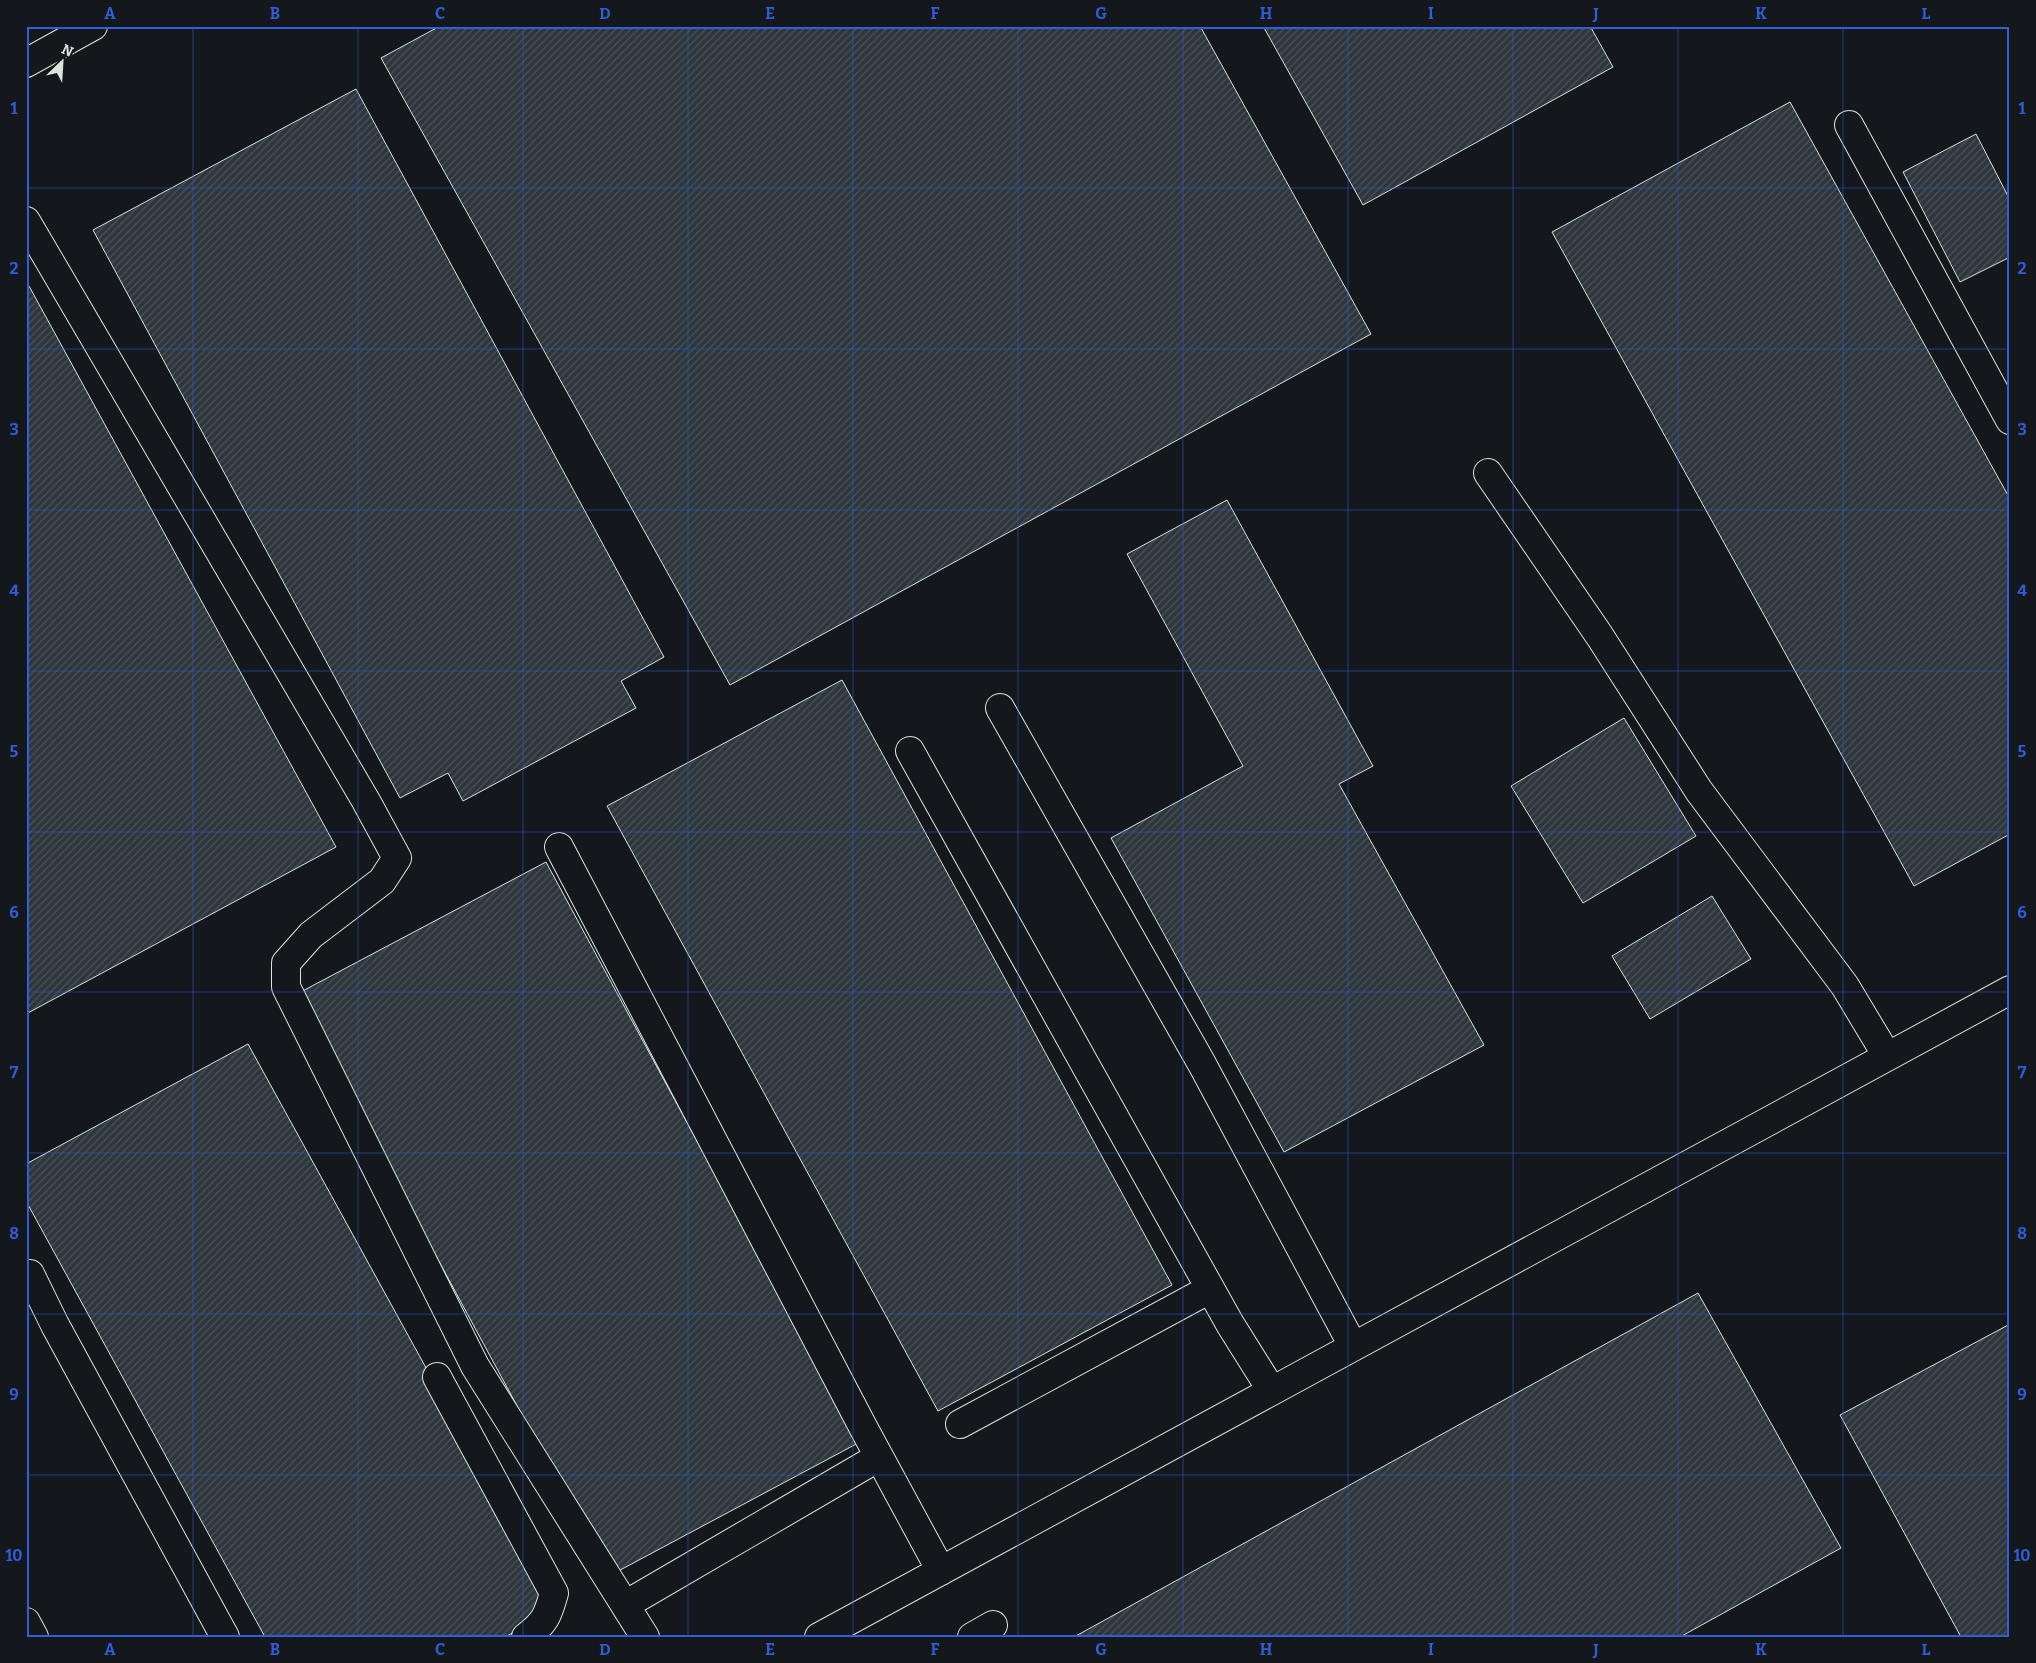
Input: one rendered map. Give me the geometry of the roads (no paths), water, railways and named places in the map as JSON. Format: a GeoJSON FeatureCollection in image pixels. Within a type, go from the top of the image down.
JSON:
{"type":"FeatureCollection","features":[{"type":"Feature","properties":{"kind":"street"},"geometry":{"type":"LineString","coordinates":[[26,63],[93,26]]}},
{"type":"Feature","properties":{"kind":"street"},"geometry":{"type":"LineString","coordinates":[[1849,125],[2010,420]]}},
{"type":"Feature","properties":{"kind":"street"},"geometry":{"type":"LineString","coordinates":[[29,232],[361,792],[397,858],[382,881],[311,935],[286,963],[286,987],[475,1366],[645,1637]]}},
{"type":"Feature","properties":{"kind":"street"},"geometry":{"type":"LineString","coordinates":[[1488,473],[1599,635],[1699,791],[1845,986],[1887,1056]]}},
{"type":"Feature","properties":{"kind":"street"},"geometry":{"type":"LineString","coordinates":[[1000,708],[1202,1064],[1353,1346]]}},
{"type":"Feature","properties":{"kind":"street"},"geometry":{"type":"LineString","coordinates":[[910,751],[1210,1289],[1272,1391]]}},
{"type":"Feature","properties":{"kind":"street"},"geometry":{"type":"LineString","coordinates":[[559,847],[879,1457],[941,1571]]}},
{"type":"Feature","properties":{"kind":"street"},"geometry":{"type":"LineString","coordinates":[[819,1637],[2010,990]]}},
{"type":"Feature","properties":{"kind":"street"},"geometry":{"type":"LineString","coordinates":[[30,1274],[55,1325],[225,1637]]}},
{"type":"Feature","properties":{"kind":"street"},"geometry":{"type":"LineString","coordinates":[[960,1424],[1210,1289]]}},
{"type":"Feature","properties":{"kind":"street"},"geometry":{"type":"LineString","coordinates":[[437,1377],[554,1593],[549,1613],[540,1627],[526,1637]]}},
{"type":"Feature","properties":{"kind":"street"},"geometry":{"type":"LineString","coordinates":[[625,1605],[879,1457]]}},
{"type":"Feature","properties":{"kind":"street"},"geometry":{"type":"LineString","coordinates":[[26,1622],[34,1637]]}}]}
